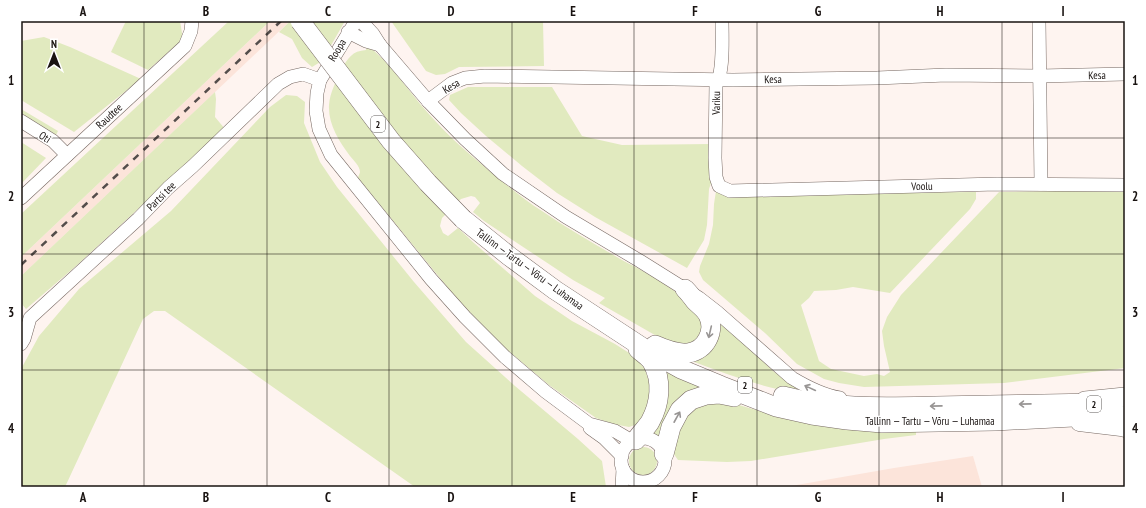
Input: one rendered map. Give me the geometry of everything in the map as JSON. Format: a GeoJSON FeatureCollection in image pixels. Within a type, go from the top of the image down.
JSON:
{"type":"FeatureCollection","features":[{"type":"Feature","properties":{"kind":"highway","name":"Tallinn — Tartu — Võru — Luhamaa"},"geometry":{"type":"LineString","coordinates":[[300,21],[391,141],[428,183],[463,219],[555,290],[645,349],[682,369],[776,407],[812,415],[847,420],[882,423],[995,421],[1112,415],[1125,416]]}},
{"type":"Feature","properties":{"kind":"highway"},"geometry":{"type":"LineString","coordinates":[[612,326],[658,346],[680,353],[695,351],[702,347],[708,340],[711,326],[709,316],[705,309],[696,302],[685,289]]}},
{"type":"Feature","properties":{"kind":"highway","name":"Tallinn — Tartu — Võru — Luhamaa"},"geometry":{"type":"LineString","coordinates":[[612,326],[686,364],[736,383],[793,398],[839,405],[889,407],[1125,403]]}},
{"type":"Feature","properties":{"kind":"highway"},"geometry":{"type":"LineString","coordinates":[[612,326],[652,361],[658,379],[660,392],[655,410],[649,423],[634,440]]}},
{"type":"Feature","properties":{"kind":"highway"},"geometry":{"type":"LineString","coordinates":[[664,454],[671,427],[680,410],[691,400],[706,395],[719,394],[776,407]]}},
{"type":"Feature","properties":{"kind":"highway"},"geometry":{"type":"LineString","coordinates":[[1064,404],[1125,397]]}},
{"type":"Feature","properties":{"kind":"main road"},"geometry":{"type":"LineString","coordinates":[[995,421],[1083,423],[1125,429]]}},
{"type":"Feature","properties":{"kind":"street","name":"Roopa"},"geometry":{"type":"LineString","coordinates":[[320,80],[356,21]]}},
{"type":"Feature","properties":{"kind":"street"},"geometry":{"type":"LineString","coordinates":[[361,21],[428,101],[465,139],[503,174],[566,217],[699,298],[792,378],[805,386],[837,398],[889,407]]}},
{"type":"Feature","properties":{"kind":"street","name":"Variku"},"geometry":{"type":"LineString","coordinates":[[719,186],[716,177],[715,158],[716,83],[719,80],[721,69],[722,21]]}},
{"type":"Feature","properties":{"kind":"street"},"geometry":{"type":"LineString","coordinates":[[1039,21],[1041,184]]}},
{"type":"Feature","properties":{"kind":"street","name":"Raudtee"},"geometry":{"type":"LineString","coordinates":[[21,198],[185,46],[194,24]]}},
{"type":"Feature","properties":{"kind":"street"},"geometry":{"type":"LineString","coordinates":[[348,32],[366,41],[380,45]]}},
{"type":"Feature","properties":{"kind":"street","name":"Partsi tee"},"geometry":{"type":"LineString","coordinates":[[21,344],[30,318],[138,219],[168,188],[278,84],[290,77],[303,74],[320,80]]}},
{"type":"Feature","properties":{"kind":"street","name":"Kesa"},"geometry":{"type":"LineString","coordinates":[[428,101],[452,83],[465,78],[485,76],[719,80],[877,78],[946,75],[1040,76],[1125,74]]}},
{"type":"Feature","properties":{"kind":"street"},"geometry":{"type":"LineString","coordinates":[[320,80],[317,93],[316,111],[319,129],[331,155],[431,279],[465,318],[504,357],[546,392],[589,424],[615,431],[634,440]]}},
{"type":"Feature","properties":{"kind":"street","name":"Oti"},"geometry":{"type":"LineString","coordinates":[[21,122],[53,141],[67,155]]}},
{"type":"Feature","properties":{"kind":"street","name":"Voolu"},"geometry":{"type":"LineString","coordinates":[[719,186],[730,191],[997,184],[1125,185]]}},
{"type":"Feature","properties":{"kind":"street"},"geometry":{"type":"LineString","coordinates":[[589,424],[590,428],[604,438],[622,462],[627,474],[633,479],[644,484],[656,478],[664,467],[665,460],[661,448],[650,439],[643,438],[634,440],[627,445],[624,450],[622,462],[622,487]]}},
{"type":"Feature","properties":{"kind":"shaded area"},"geometry":{"type":"Polygon","coordinates":[[[270,21],[290,21],[21,276],[21,257],[270,21]]]}},
{"type":"Feature","properties":{"kind":"shaded area"},"geometry":{"type":"Polygon","coordinates":[[[973,456],[982,487],[785,487],[894,468],[973,456]]]}},
{"type":"Feature","properties":{"kind":"green space"},"geometry":{"type":"Polygon","coordinates":[[[126,21],[180,21],[183,39],[148,70],[111,52],[126,21]]]}},
{"type":"Feature","properties":{"kind":"green space"},"geometry":{"type":"Polygon","coordinates":[[[229,21],[270,21],[21,257],[21,214],[229,21]]]}},
{"type":"Feature","properties":{"kind":"green space"},"geometry":{"type":"Polygon","coordinates":[[[290,21],[345,21],[322,61],[312,67],[302,58],[292,39],[279,32],[290,21]]]}},
{"type":"Feature","properties":{"kind":"green space"},"geometry":{"type":"Polygon","coordinates":[[[391,21],[543,21],[544,66],[459,67],[445,74],[436,75],[426,71],[391,21]]]}},
{"type":"Feature","properties":{"kind":"green space"},"geometry":{"type":"Polygon","coordinates":[[[44,37],[141,79],[74,132],[21,100],[21,41],[44,37]]]}},
{"type":"Feature","properties":{"kind":"green space"},"geometry":{"type":"Polygon","coordinates":[[[367,45],[384,60],[420,104],[443,129],[522,198],[622,260],[662,282],[688,303],[697,314],[704,331],[689,346],[667,342],[599,303],[605,298],[573,280],[484,221],[473,212],[480,203],[475,197],[471,196],[461,199],[442,218],[440,226],[443,233],[448,236],[458,228],[535,296],[572,321],[634,356],[645,369],[651,389],[648,407],[638,424],[629,427],[613,424],[596,418],[549,385],[505,348],[458,300],[358,178],[360,172],[359,168],[338,138],[332,126],[329,105],[334,87],[346,62],[357,52],[366,50],[367,45]]]}},
{"type":"Feature","properties":{"kind":"green space"},"geometry":{"type":"Polygon","coordinates":[[[468,87],[552,87],[582,136],[622,145],[711,144],[712,180],[709,189],[707,225],[704,240],[687,268],[595,217],[557,193],[522,166],[486,136],[449,100],[450,95],[468,87]]]}},
{"type":"Feature","properties":{"kind":"green space"},"geometry":{"type":"Polygon","coordinates":[[[215,92],[215,117],[225,129],[76,266],[26,309],[21,303],[21,276],[215,92]]]}},
{"type":"Feature","properties":{"kind":"green space"},"geometry":{"type":"Polygon","coordinates":[[[286,95],[297,96],[305,102],[304,123],[320,162],[337,187],[414,282],[466,342],[602,461],[606,487],[415,487],[165,311],[154,311],[143,319],[65,487],[21,487],[21,369],[39,336],[79,289],[171,211],[270,107],[286,95]]]}},
{"type":"Feature","properties":{"kind":"green space"},"geometry":{"type":"Polygon","coordinates":[[[21,109],[58,131],[56,135],[21,113],[21,109]]]}},
{"type":"Feature","properties":{"kind":"green space"},"geometry":{"type":"Polygon","coordinates":[[[21,142],[46,158],[21,184],[21,142]]]}},
{"type":"Feature","properties":{"kind":"green space"},"geometry":{"type":"Polygon","coordinates":[[[1125,190],[1125,368],[1004,383],[864,387],[839,383],[824,379],[797,364],[765,333],[703,280],[699,272],[709,244],[713,225],[716,191],[726,194],[976,192],[976,199],[970,209],[890,293],[853,287],[836,290],[814,291],[801,305],[819,361],[831,369],[864,376],[877,374],[884,376],[890,372],[882,331],[887,317],[901,295],[999,192],[1125,190]]]}},
{"type":"Feature","properties":{"kind":"green space"},"geometry":{"type":"Polygon","coordinates":[[[718,318],[773,371],[808,394],[800,394],[755,383],[689,360],[718,318]]]}},
{"type":"Feature","properties":{"kind":"green space"},"geometry":{"type":"Polygon","coordinates":[[[659,363],[711,388],[661,440],[655,435],[649,433],[659,363]]]}},
{"type":"Feature","properties":{"kind":"green space"},"geometry":{"type":"Polygon","coordinates":[[[713,401],[732,403],[767,413],[916,430],[916,435],[751,461],[727,462],[678,460],[673,453],[681,422],[697,406],[713,401]]]}},
{"type":"Feature","properties":{"kind":"green space"},"geometry":{"type":"Polygon","coordinates":[[[643,447],[649,448],[653,451],[656,455],[656,467],[653,471],[649,474],[643,475],[637,474],[633,471],[630,467],[629,461],[630,455],[633,451],[637,448],[643,447]]]}},
{"type":"Feature","properties":{"kind":"railway"},"geometry":{"type":"LineString","coordinates":[[21,265],[281,21]]}}]}
